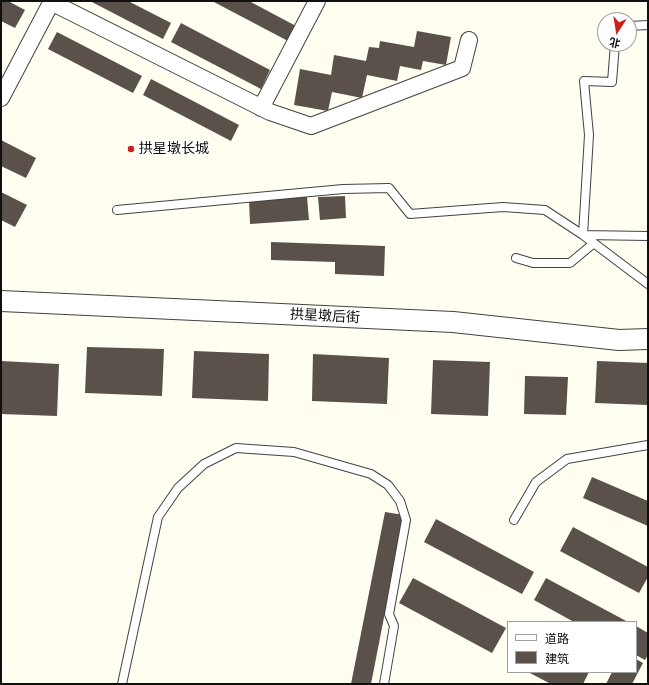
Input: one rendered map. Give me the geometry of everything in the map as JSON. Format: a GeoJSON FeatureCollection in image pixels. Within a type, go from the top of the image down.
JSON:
{"type":"FeatureCollection","features":[{"type":"Feature","properties":{"kind":"street"},"geometry":{"type":"LineString","coordinates":[[261,108],[317,1]]}},
{"type":"Feature","properties":{"kind":"street"},"geometry":{"type":"LineString","coordinates":[[1,98],[52,2],[261,108],[311,126],[462,68],[470,40]]}},
{"type":"Feature","properties":{"kind":"street","name":"拱星墩后街"},"geometry":{"type":"LineString","coordinates":[[1,301],[453,322],[619,340],[648,339]]}},
{"type":"Feature","properties":{"kind":"lane"},"geometry":{"type":"LineString","coordinates":[[637,26],[648,25]]}},
{"type":"Feature","properties":{"kind":"lane"},"geometry":{"type":"LineString","coordinates":[[583,235],[589,135],[584,80],[612,82],[614,52]]}},
{"type":"Feature","properties":{"kind":"lane"},"geometry":{"type":"LineString","coordinates":[[117,210],[343,189],[390,188],[410,214],[503,207],[545,210],[583,235],[648,284]]}},
{"type":"Feature","properties":{"kind":"lane"},"geometry":{"type":"LineString","coordinates":[[583,235],[648,236]]}},
{"type":"Feature","properties":{"kind":"lane"},"geometry":{"type":"LineString","coordinates":[[516,258],[533,263],[570,263],[594,243]]}},
{"type":"Feature","properties":{"kind":"lane"},"geometry":{"type":"LineString","coordinates":[[514,520],[536,482],[567,459],[648,445]]}},
{"type":"Feature","properties":{"kind":"lane"},"geometry":{"type":"LineString","coordinates":[[122,684],[158,517],[178,488],[204,464],[236,448],[294,452],[371,474],[388,485],[400,501],[406,520],[389,614],[394,626],[384,684]]}},
{"type":"Feature","properties":{"kind":"building"},"geometry":{"type":"Polygon","coordinates":[[[1,1],[8,1],[25,10],[15,28],[1,21],[1,1]]]}},
{"type":"Feature","properties":{"kind":"building"},"geometry":{"type":"Polygon","coordinates":[[[90,1],[128,1],[171,23],[163,39],[90,1]]]}},
{"type":"Feature","properties":{"kind":"building"},"geometry":{"type":"Polygon","coordinates":[[[212,1],[249,1],[296,26],[288,41],[212,1]]]}},
{"type":"Feature","properties":{"kind":"building"},"geometry":{"type":"Polygon","coordinates":[[[181,23],[270,70],[261,89],[171,42],[181,23]]]}},
{"type":"Feature","properties":{"kind":"building"},"geometry":{"type":"Polygon","coordinates":[[[417,31],[451,37],[446,65],[423,61],[421,70],[400,66],[397,81],[367,75],[362,98],[332,92],[328,111],[294,105],[300,69],[331,75],[334,55],[366,61],[369,47],[379,48],[380,41],[414,47],[417,31]]]}},
{"type":"Feature","properties":{"kind":"building"},"geometry":{"type":"Polygon","coordinates":[[[57,32],[142,76],[133,93],[48,49],[57,32]]]}},
{"type":"Feature","properties":{"kind":"building"},"geometry":{"type":"Polygon","coordinates":[[[151,79],[239,125],[231,141],[143,95],[151,79]]]}},
{"type":"Feature","properties":{"kind":"building"},"geometry":{"type":"Polygon","coordinates":[[[1,140],[36,158],[26,178],[1,166],[1,140]]]}},
{"type":"Feature","properties":{"kind":"building"},"geometry":{"type":"Polygon","coordinates":[[[1,192],[27,205],[15,227],[1,220],[1,192]]]}},
{"type":"Feature","properties":{"kind":"building"},"geometry":{"type":"Polygon","coordinates":[[[345,196],[346,218],[320,220],[318,197],[345,196]]]}},
{"type":"Feature","properties":{"kind":"building"},"geometry":{"type":"Polygon","coordinates":[[[307,197],[309,220],[250,224],[249,200],[307,197]]]}},
{"type":"Feature","properties":{"kind":"building"},"geometry":{"type":"Polygon","coordinates":[[[271,242],[385,246],[384,276],[335,274],[335,262],[271,260],[271,242]]]}},
{"type":"Feature","properties":{"kind":"building"},"geometry":{"type":"Polygon","coordinates":[[[87,347],[164,349],[162,396],[85,393],[87,347]]]}},
{"type":"Feature","properties":{"kind":"building"},"geometry":{"type":"Polygon","coordinates":[[[194,351],[269,354],[268,401],[192,398],[194,351]]]}},
{"type":"Feature","properties":{"kind":"building"},"geometry":{"type":"Polygon","coordinates":[[[313,354],[389,358],[387,404],[312,401],[313,354]]]}},
{"type":"Feature","properties":{"kind":"building"},"geometry":{"type":"Polygon","coordinates":[[[433,360],[490,362],[488,416],[431,414],[433,360]]]}},
{"type":"Feature","properties":{"kind":"building"},"geometry":{"type":"Polygon","coordinates":[[[1,361],[59,364],[57,416],[1,414],[1,361]]]}},
{"type":"Feature","properties":{"kind":"building"},"geometry":{"type":"Polygon","coordinates":[[[597,361],[648,363],[648,405],[595,403],[597,361]]]}},
{"type":"Feature","properties":{"kind":"building"},"geometry":{"type":"Polygon","coordinates":[[[525,376],[568,377],[566,415],[524,414],[525,376]]]}},
{"type":"Feature","properties":{"kind":"building"},"geometry":{"type":"Polygon","coordinates":[[[592,477],[648,501],[648,526],[583,498],[592,477]]]}},
{"type":"Feature","properties":{"kind":"building"},"geometry":{"type":"Polygon","coordinates":[[[385,512],[404,515],[371,684],[351,684],[385,512]]]}},
{"type":"Feature","properties":{"kind":"building"},"geometry":{"type":"Polygon","coordinates":[[[436,519],[534,572],[522,594],[424,542],[436,519]]]}},
{"type":"Feature","properties":{"kind":"building"},"geometry":{"type":"Polygon","coordinates":[[[573,527],[648,567],[648,577],[639,593],[560,551],[573,527]]]}},
{"type":"Feature","properties":{"kind":"building"},"geometry":{"type":"Polygon","coordinates":[[[413,578],[506,628],[492,653],[399,603],[413,578]]]}},
{"type":"Feature","properties":{"kind":"building"},"geometry":{"type":"Polygon","coordinates":[[[546,578],[626,621],[572,621],[534,600],[546,578]]]}},
{"type":"Feature","properties":{"kind":"building"},"geometry":{"type":"Polygon","coordinates":[[[637,627],[648,633],[648,655],[645,660],[637,656],[637,627]]]}},
{"type":"Feature","properties":{"kind":"building"},"geometry":{"type":"Polygon","coordinates":[[[637,660],[643,663],[632,684],[606,684],[612,673],[637,673],[637,660]]]}},
{"type":"Feature","properties":{"kind":"building"},"geometry":{"type":"Polygon","coordinates":[[[530,673],[588,673],[583,684],[551,684],[530,673]]]}},
{"type":"Feature","properties":{"kind":"place","name":"拱星墩长城"},"geometry":{"type":"Point","coordinates":[131,149]}}]}
